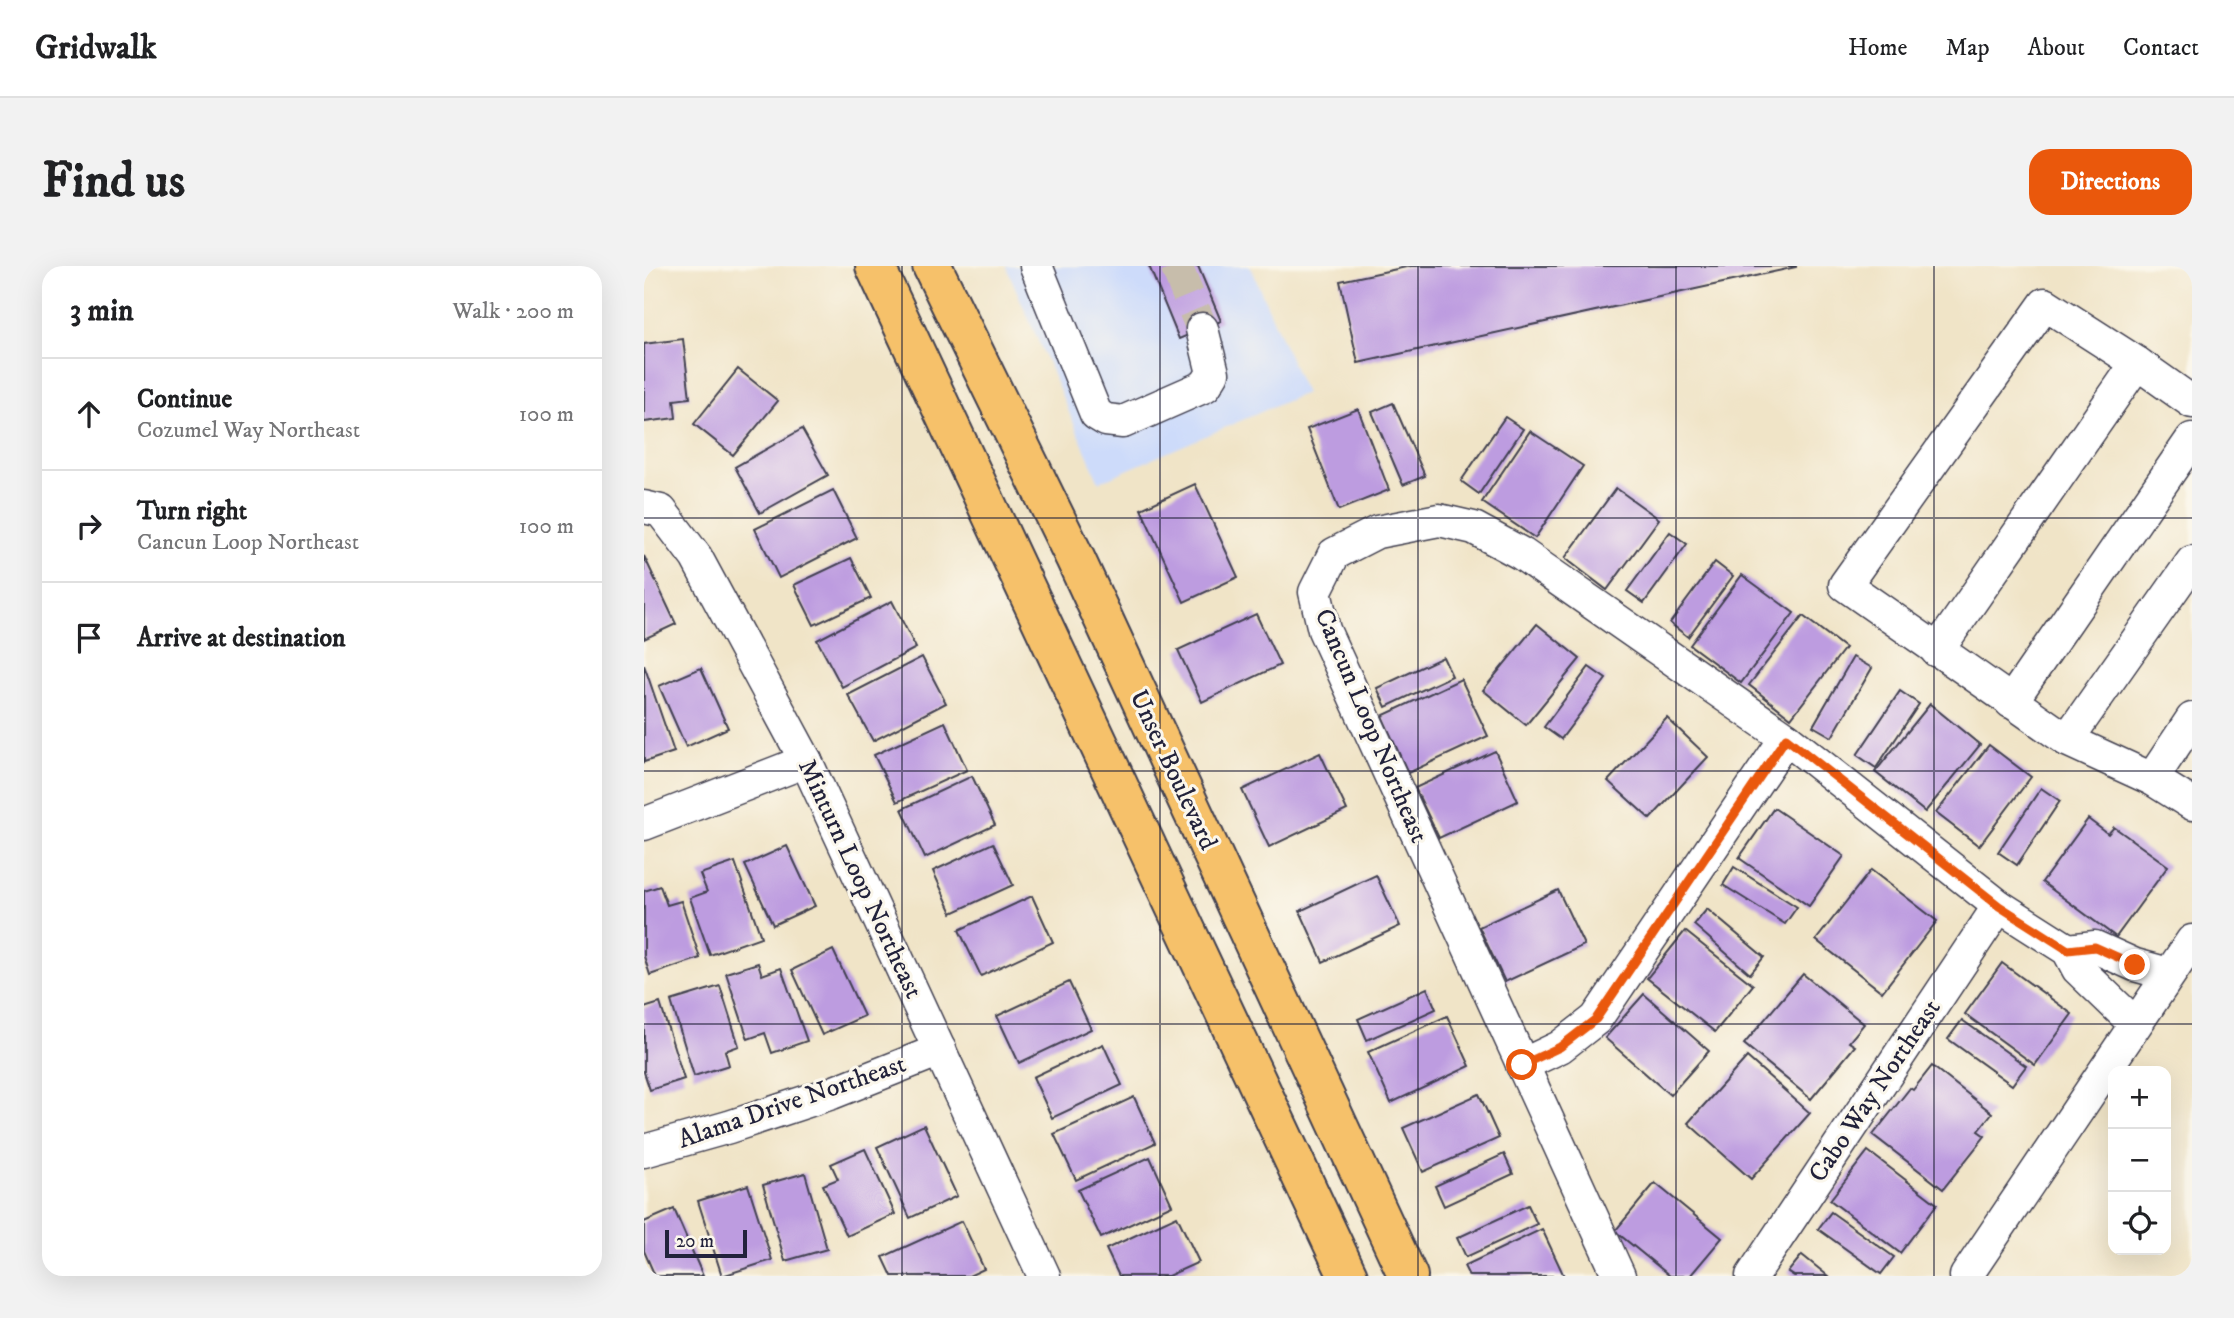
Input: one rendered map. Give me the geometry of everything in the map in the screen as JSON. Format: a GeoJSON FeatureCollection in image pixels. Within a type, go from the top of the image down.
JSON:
{"type":"FeatureCollection","features":[{"type":"Feature","properties":{"kind":"main road"},"geometry":{"type":"LineString","coordinates":[[875,266],[1348,1276]]}},
{"type":"Feature","properties":{"kind":"main road","name":"Unser Boulevard"},"geometry":{"type":"LineString","coordinates":[[932,266],[1075,558],[1408,1276]]}},
{"type":"Feature","properties":{"kind":"street"},"geometry":{"type":"LineString","coordinates":[[1036,266],[1084,389],[1096,414],[1106,421],[1123,422],[1205,386],[1213,373],[1202,329]]}},
{"type":"Feature","properties":{"kind":"street"},"geometry":{"type":"LineString","coordinates":[[2192,402],[2045,304],[1845,585],[2067,740],[2152,779],[2192,804]]}},
{"type":"Feature","properties":{"kind":"street"},"geometry":{"type":"LineString","coordinates":[[1937,651],[2137,363]]}},
{"type":"Feature","properties":{"kind":"street"},"geometry":{"type":"LineString","coordinates":[[2011,702],[2192,439]]}},
{"type":"Feature","properties":{"kind":"street","name":"Minturn Loop Northeast"},"geometry":{"type":"LineString","coordinates":[[644,507],[661,511],[696,557],[806,761],[1044,1276]]}},
{"type":"Feature","properties":{"kind":"street","name":"Cancun Loop Northeast"},"geometry":{"type":"LineString","coordinates":[[1619,1276],[1324,630],[1315,592],[1334,554],[1377,532],[1439,520],[1474,528],[1522,554],[1786,738],[1999,906],[2068,950],[2078,970],[2135,1024]]}},
{"type":"Feature","properties":{"kind":"street"},"geometry":{"type":"LineString","coordinates":[[2067,740],[2192,562]]}},
{"type":"Feature","properties":{"kind":"street"},"geometry":{"type":"LineString","coordinates":[[2152,779],[2192,719]]}},
{"type":"Feature","properties":{"kind":"street"},"geometry":{"type":"LineString","coordinates":[[1522,1065],[1560,1047],[1596,1019],[1786,738]]}},
{"type":"Feature","properties":{"kind":"street"},"geometry":{"type":"LineString","coordinates":[[644,824],[806,761]]}},
{"type":"Feature","properties":{"kind":"street","name":"Cabo Way Northeast"},"geometry":{"type":"LineString","coordinates":[[1752,1276],[1999,906]]}},
{"type":"Feature","properties":{"kind":"street"},"geometry":{"type":"LineString","coordinates":[[1966,1276],[2192,941]]}},
{"type":"Feature","properties":{"kind":"street"},"geometry":{"type":"LineString","coordinates":[[2068,950],[2095,947],[2135,965],[2168,974]]}},
{"type":"Feature","properties":{"kind":"street","name":"Alama Drive Northeast"},"geometry":{"type":"LineString","coordinates":[[644,1151],[832,1093],[940,1050]]}},
{"type":"Feature","properties":{"kind":"shaded area"},"geometry":{"type":"Polygon","coordinates":[[[1006,266],[1250,266],[1305,393],[1099,482],[1006,266]]]}},
{"type":"Feature","properties":{"kind":"building"},"geometry":{"type":"Polygon","coordinates":[[[1149,266],[1198,266],[1221,321],[1179,339],[1149,266]]]}},
{"type":"Feature","properties":{"kind":"building"},"geometry":{"type":"Polygon","coordinates":[[[1411,266],[1796,267],[1358,363],[1340,281],[1411,266]]]}},
{"type":"Feature","properties":{"kind":"building"},"geometry":{"type":"Polygon","coordinates":[[[683,339],[690,398],[674,400],[676,418],[644,422],[644,344],[683,339]]]}},
{"type":"Feature","properties":{"kind":"building"},"geometry":{"type":"Polygon","coordinates":[[[738,369],[778,401],[733,455],[694,424],[738,369]]]}},
{"type":"Feature","properties":{"kind":"building"},"geometry":{"type":"Polygon","coordinates":[[[1393,403],[1425,476],[1403,485],[1372,412],[1393,403]]]}},
{"type":"Feature","properties":{"kind":"building"},"geometry":{"type":"Polygon","coordinates":[[[1358,409],[1389,490],[1339,510],[1307,429],[1358,409]]]}},
{"type":"Feature","properties":{"kind":"building"},"geometry":{"type":"Polygon","coordinates":[[[1505,417],[1523,429],[1479,494],[1461,481],[1505,417]]]}},
{"type":"Feature","properties":{"kind":"building"},"geometry":{"type":"Polygon","coordinates":[[[802,429],[828,475],[760,513],[735,467],[802,429]]]}},
{"type":"Feature","properties":{"kind":"building"},"geometry":{"type":"Polygon","coordinates":[[[1530,431],[1583,466],[1535,538],[1482,502],[1530,431]]]}},
{"type":"Feature","properties":{"kind":"building"},"geometry":{"type":"Polygon","coordinates":[[[1195,484],[1238,577],[1184,602],[1141,509],[1195,484]]]}},
{"type":"Feature","properties":{"kind":"building"},"geometry":{"type":"Polygon","coordinates":[[[1616,488],[1659,519],[1607,590],[1565,558],[1616,488]]]}},
{"type":"Feature","properties":{"kind":"building"},"geometry":{"type":"Polygon","coordinates":[[[833,490],[857,538],[779,578],[755,529],[833,490]]]}},
{"type":"Feature","properties":{"kind":"building"},"geometry":{"type":"Polygon","coordinates":[[[1670,532],[1687,544],[1644,603],[1627,591],[1670,532]]]}},
{"type":"Feature","properties":{"kind":"building"},"geometry":{"type":"Polygon","coordinates":[[[644,556],[676,624],[644,639],[644,556]]]}},
{"type":"Feature","properties":{"kind":"building"},"geometry":{"type":"Polygon","coordinates":[[[851,558],[871,598],[814,625],[794,585],[851,558]]]}},
{"type":"Feature","properties":{"kind":"building"},"geometry":{"type":"Polygon","coordinates":[[[1715,562],[1733,576],[1688,637],[1670,623],[1715,562]]]}},
{"type":"Feature","properties":{"kind":"building"},"geometry":{"type":"Polygon","coordinates":[[[1742,575],[1794,613],[1741,683],[1690,645],[1742,575]]]}},
{"type":"Feature","properties":{"kind":"building"},"geometry":{"type":"Polygon","coordinates":[[[892,601],[916,648],[842,687],[817,640],[892,601]]]}},
{"type":"Feature","properties":{"kind":"building"},"geometry":{"type":"Polygon","coordinates":[[[1256,614],[1280,665],[1202,702],[1178,650],[1256,614]]]}},
{"type":"Feature","properties":{"kind":"building"},"geometry":{"type":"Polygon","coordinates":[[[1803,616],[1845,648],[1791,718],[1749,685],[1803,616]]]}},
{"type":"Feature","properties":{"kind":"building"},"geometry":{"type":"Polygon","coordinates":[[[1537,624],[1580,659],[1526,725],[1483,690],[1537,624]]]}},
{"type":"Feature","properties":{"kind":"building"},"geometry":{"type":"Polygon","coordinates":[[[922,657],[946,703],[873,741],[848,695],[922,657]]]}},
{"type":"Feature","properties":{"kind":"building"},"geometry":{"type":"Polygon","coordinates":[[[1443,657],[1452,676],[1386,707],[1377,688],[1443,657]]]}},
{"type":"Feature","properties":{"kind":"building"},"geometry":{"type":"Polygon","coordinates":[[[1853,657],[1872,668],[1832,737],[1813,726],[1853,657]]]}},
{"type":"Feature","properties":{"kind":"building"},"geometry":{"type":"Polygon","coordinates":[[[644,665],[674,752],[644,762],[644,665]]]}},
{"type":"Feature","properties":{"kind":"building"},"geometry":{"type":"Polygon","coordinates":[[[1589,667],[1606,679],[1561,739],[1544,727],[1589,667]]]}},
{"type":"Feature","properties":{"kind":"building"},"geometry":{"type":"Polygon","coordinates":[[[701,668],[728,728],[686,747],[659,686],[701,668]]]}},
{"type":"Feature","properties":{"kind":"building"},"geometry":{"type":"Polygon","coordinates":[[[1461,679],[1488,736],[1408,773],[1382,716],[1461,679]]]}},
{"type":"Feature","properties":{"kind":"building"},"geometry":{"type":"Polygon","coordinates":[[[1900,691],[1919,704],[1876,768],[1857,755],[1900,691]]]}},
{"type":"Feature","properties":{"kind":"building"},"geometry":{"type":"Polygon","coordinates":[[[1930,704],[1980,745],[1925,812],[1875,772],[1930,704]]]}},
{"type":"Feature","properties":{"kind":"building"},"geometry":{"type":"Polygon","coordinates":[[[1667,718],[1708,757],[1650,819],[1608,781],[1667,718]]]}},
{"type":"Feature","properties":{"kind":"building"},"geometry":{"type":"Polygon","coordinates":[[[945,722],[967,770],[897,802],[874,755],[945,722]]]}},
{"type":"Feature","properties":{"kind":"building"},"geometry":{"type":"Polygon","coordinates":[[[1989,745],[2031,777],[1979,846],[1936,813],[1989,745]]]}},
{"type":"Feature","properties":{"kind":"building"},"geometry":{"type":"Polygon","coordinates":[[[1495,751],[1518,801],[1439,838],[1415,788],[1495,751]]]}},
{"type":"Feature","properties":{"kind":"building"},"geometry":{"type":"Polygon","coordinates":[[[1320,753],[1347,810],[1269,847],[1242,790],[1320,753]]]}},
{"type":"Feature","properties":{"kind":"building"},"geometry":{"type":"Polygon","coordinates":[[[972,776],[995,825],[925,858],[902,809],[972,776]]]}},
{"type":"Feature","properties":{"kind":"building"},"geometry":{"type":"Polygon","coordinates":[[[2041,788],[2060,801],[2017,865],[1998,852],[2041,788]]]}},
{"type":"Feature","properties":{"kind":"building"},"geometry":{"type":"Polygon","coordinates":[[[1774,808],[1844,856],[1809,906],[1739,858],[1774,808]]]}},
{"type":"Feature","properties":{"kind":"building"},"geometry":{"type":"Polygon","coordinates":[[[2088,819],[2108,834],[2114,827],[2168,866],[2116,937],[2042,882],[2088,819]]]}},
{"type":"Feature","properties":{"kind":"building"},"geometry":{"type":"Polygon","coordinates":[[[993,843],[1013,885],[952,913],[933,871],[993,843]]]}},
{"type":"Feature","properties":{"kind":"building"},"geometry":{"type":"Polygon","coordinates":[[[787,846],[815,906],[773,925],[745,865],[787,846]]]}},
{"type":"Feature","properties":{"kind":"building"},"geometry":{"type":"Polygon","coordinates":[[[735,862],[761,937],[710,955],[690,898],[707,892],[700,874],[735,862]]]}},
{"type":"Feature","properties":{"kind":"building"},"geometry":{"type":"Polygon","coordinates":[[[1734,867],[1797,907],[1785,924],[1723,885],[1734,867]]]}},
{"type":"Feature","properties":{"kind":"building"},"geometry":{"type":"Polygon","coordinates":[[[1871,870],[1937,921],[1882,992],[1816,940],[1871,870]]]}},
{"type":"Feature","properties":{"kind":"building"},"geometry":{"type":"Polygon","coordinates":[[[1376,875],[1400,926],[1323,962],[1300,911],[1376,875]]]}},
{"type":"Feature","properties":{"kind":"building"},"geometry":{"type":"Polygon","coordinates":[[[660,886],[667,905],[681,901],[700,958],[650,975],[644,956],[644,891],[660,886]]]}},
{"type":"Feature","properties":{"kind":"building"},"geometry":{"type":"Polygon","coordinates":[[[1558,890],[1584,945],[1505,982],[1479,927],[1558,890]]]}},
{"type":"Feature","properties":{"kind":"building"},"geometry":{"type":"Polygon","coordinates":[[[1032,896],[1053,942],[981,976],[959,930],[1032,896]]]}},
{"type":"Feature","properties":{"kind":"building"},"geometry":{"type":"Polygon","coordinates":[[[1707,909],[1764,957],[1750,974],[1694,925],[1707,909]]]}},
{"type":"Feature","properties":{"kind":"building"},"geometry":{"type":"Polygon","coordinates":[[[1685,931],[1753,985],[1715,1032],[1647,978],[1685,931]]]}},
{"type":"Feature","properties":{"kind":"building"},"geometry":{"type":"Polygon","coordinates":[[[833,950],[864,1016],[822,1035],[792,970],[833,950]]]}},
{"type":"Feature","properties":{"kind":"building"},"geometry":{"type":"Polygon","coordinates":[[[758,963],[762,975],[781,968],[807,1041],[772,1053],[765,1033],[748,1039],[726,973],[758,963]]]}},
{"type":"Feature","properties":{"kind":"building"},"geometry":{"type":"Polygon","coordinates":[[[2002,963],[2072,1014],[2035,1065],[1965,1014],[2002,963]]]}},
{"type":"Feature","properties":{"kind":"building"},"geometry":{"type":"Polygon","coordinates":[[[1803,974],[1864,1024],[1849,1042],[1855,1046],[1811,1099],[1744,1044],[1803,974]]]}},
{"type":"Feature","properties":{"kind":"building"},"geometry":{"type":"Polygon","coordinates":[[[1069,982],[1091,1029],[1019,1063],[997,1016],[1069,982]]]}},
{"type":"Feature","properties":{"kind":"building"},"geometry":{"type":"Polygon","coordinates":[[[720,986],[739,1046],[725,1051],[729,1065],[694,1076],[671,1001],[720,986]]]}},
{"type":"Feature","properties":{"kind":"building"},"geometry":{"type":"Polygon","coordinates":[[[1427,988],[1436,1009],[1367,1040],[1358,1019],[1427,988]]]}},
{"type":"Feature","properties":{"kind":"building"},"geometry":{"type":"Polygon","coordinates":[[[1644,994],[1709,1051],[1670,1095],[1605,1038],[1644,994]]]}},
{"type":"Feature","properties":{"kind":"building"},"geometry":{"type":"Polygon","coordinates":[[[660,1003],[684,1079],[650,1090],[644,1072],[644,1008],[660,1003]]]}},
{"type":"Feature","properties":{"kind":"building"},"geometry":{"type":"Polygon","coordinates":[[[1447,1016],[1470,1066],[1391,1103],[1368,1052],[1447,1016]]]}},
{"type":"Feature","properties":{"kind":"building"},"geometry":{"type":"Polygon","coordinates":[[[1962,1020],[2026,1066],[2012,1085],[1948,1039],[1962,1020]]]}},
{"type":"Feature","properties":{"kind":"building"},"geometry":{"type":"Polygon","coordinates":[[[1103,1044],[1122,1085],[1052,1118],[1033,1077],[1103,1044]]]}},
{"type":"Feature","properties":{"kind":"building"},"geometry":{"type":"Polygon","coordinates":[[[1747,1057],[1810,1113],[1751,1179],[1688,1123],[1747,1057]]]}},
{"type":"Feature","properties":{"kind":"building"},"geometry":{"type":"Polygon","coordinates":[[[1932,1066],[1992,1113],[1978,1131],[1985,1136],[1943,1189],[1873,1135],[1910,1088],[1913,1090],[1932,1066]]]}},
{"type":"Feature","properties":{"kind":"building"},"geometry":{"type":"Polygon","coordinates":[[[1479,1094],[1499,1138],[1423,1172],[1403,1128],[1479,1094]]]}},
{"type":"Feature","properties":{"kind":"building"},"geometry":{"type":"Polygon","coordinates":[[[1134,1097],[1155,1143],[1076,1180],[1054,1134],[1134,1097]]]}},
{"type":"Feature","properties":{"kind":"building"},"geometry":{"type":"Polygon","coordinates":[[[924,1125],[957,1196],[910,1218],[877,1147],[924,1125]]]}},
{"type":"Feature","properties":{"kind":"building"},"geometry":{"type":"Polygon","coordinates":[[[865,1149],[895,1214],[847,1236],[823,1185],[838,1179],[831,1164],[865,1149]]]}},
{"type":"Feature","properties":{"kind":"building"},"geometry":{"type":"Polygon","coordinates":[[[1868,1151],[1937,1204],[1900,1253],[1830,1200],[1868,1151]]]}},
{"type":"Feature","properties":{"kind":"building"},"geometry":{"type":"Polygon","coordinates":[[[1504,1154],[1513,1174],[1444,1206],[1435,1186],[1504,1154]]]}},
{"type":"Feature","properties":{"kind":"building"},"geometry":{"type":"Polygon","coordinates":[[[1150,1157],[1172,1205],[1101,1238],[1078,1190],[1150,1157]]]}},
{"type":"Feature","properties":{"kind":"building"},"geometry":{"type":"Polygon","coordinates":[[[805,1173],[827,1249],[785,1261],[763,1185],[805,1173]]]}},
{"type":"Feature","properties":{"kind":"building"},"geometry":{"type":"Polygon","coordinates":[[[1655,1183],[1722,1238],[1690,1276],[1670,1276],[1615,1231],[1655,1183]]]}},
{"type":"Feature","properties":{"kind":"building"},"geometry":{"type":"Polygon","coordinates":[[[748,1185],[772,1260],[722,1276],[698,1201],[748,1185]]]}},
{"type":"Feature","properties":{"kind":"building"},"geometry":{"type":"Polygon","coordinates":[[[1528,1205],[1537,1224],[1466,1257],[1457,1238],[1528,1205]]]}},
{"type":"Feature","properties":{"kind":"building"},"geometry":{"type":"Polygon","coordinates":[[[674,1209],[703,1276],[655,1276],[644,1251],[644,1222],[674,1209]]]}},
{"type":"Feature","properties":{"kind":"building"},"geometry":{"type":"Polygon","coordinates":[[[1831,1212],[1894,1257],[1881,1274],[1818,1229],[1831,1212]]]}},
{"type":"Feature","properties":{"kind":"building"},"geometry":{"type":"Polygon","coordinates":[[[1177,1216],[1199,1262],[1168,1276],[1119,1276],[1106,1249],[1177,1216]]]}},
{"type":"Feature","properties":{"kind":"building"},"geometry":{"type":"Polygon","coordinates":[[[962,1221],[984,1269],[969,1276],[892,1276],[883,1257],[962,1221]]]}},
{"type":"Feature","properties":{"kind":"building"},"geometry":{"type":"Polygon","coordinates":[[[1542,1229],[1564,1276],[1469,1276],[1464,1266],[1542,1229]]]}},
{"type":"Feature","properties":{"kind":"building"},"geometry":{"type":"Polygon","coordinates":[[[1802,1255],[1828,1276],[1794,1276],[1788,1272],[1802,1255]]]}},
{"type":"Feature","properties":{"kind":"tunnel"},"geometry":{"type":"LineString","coordinates":[[1176,266],[1202,329]]}},
{"type":"Feature","properties":{"kind":"route"},"geometry":{"type":"LineString","coordinates":[[1522,1065],[1560,1047],[1596,1019],[1786,738],[1999,906],[2068,950],[2095,947],[2135,965]]}}]}
